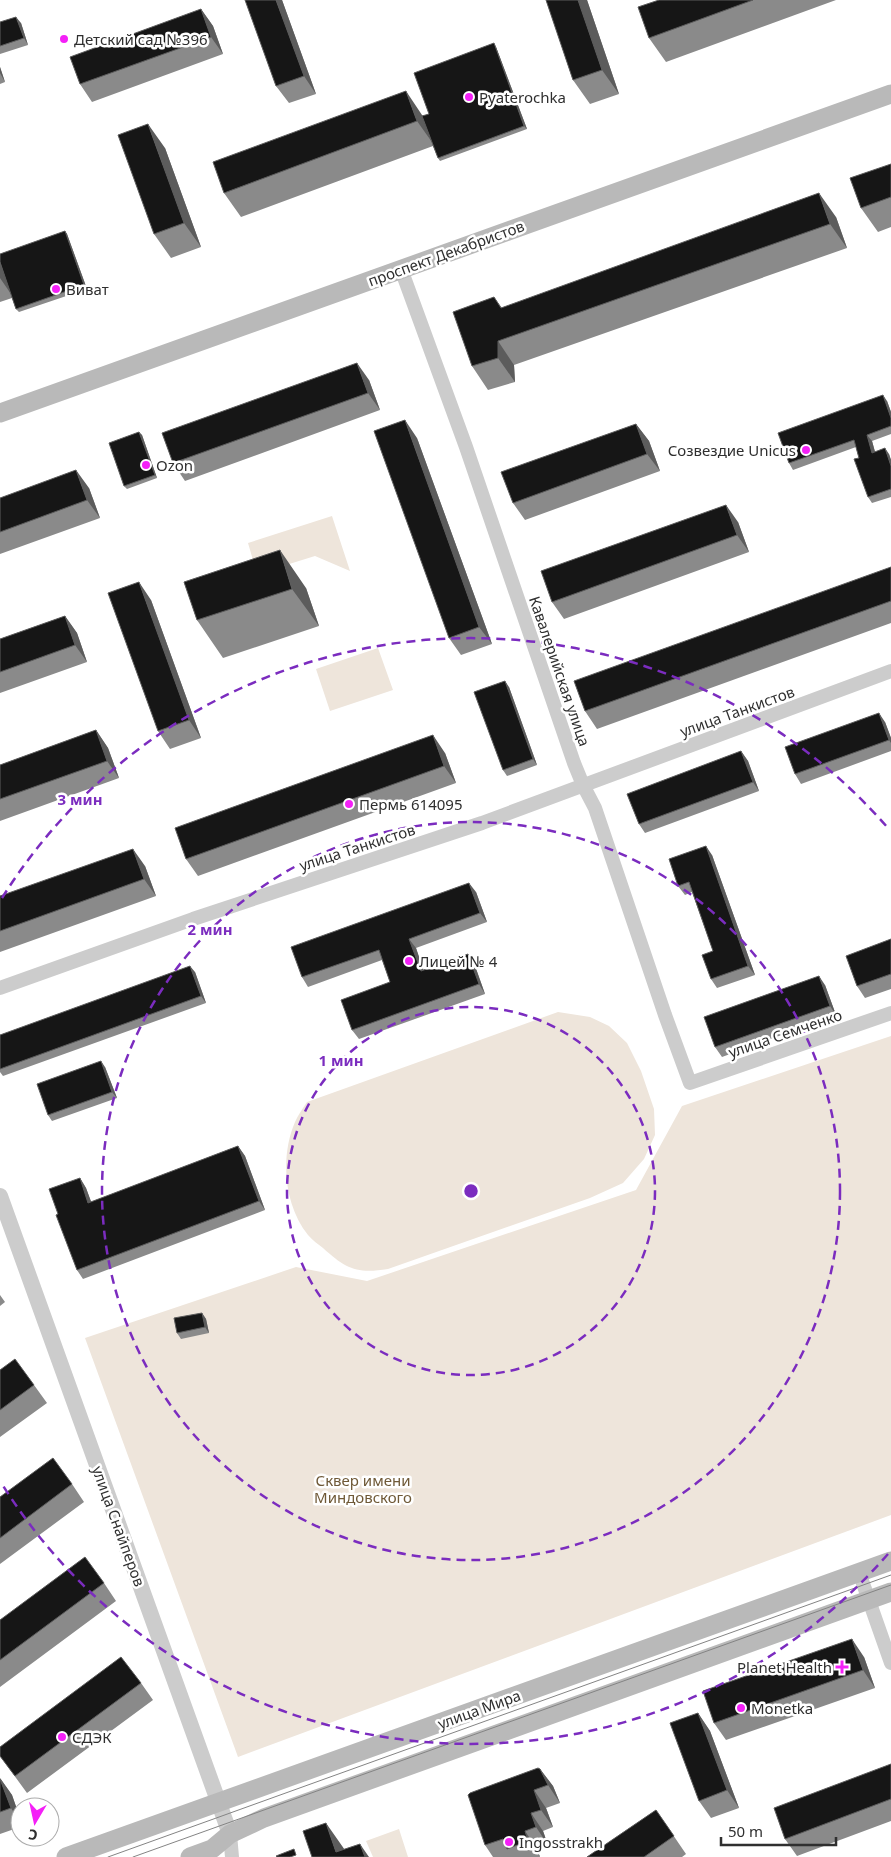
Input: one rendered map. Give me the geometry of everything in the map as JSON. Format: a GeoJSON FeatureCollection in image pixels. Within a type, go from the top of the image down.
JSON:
{"type":"FeatureCollection","features":[{"type":"Feature","properties":{"kind":"main road","name":"проспект Декабристов"},"geometry":{"type":"LineString","coordinates":[[0,413],[891,94]]}},
{"type":"Feature","properties":{"kind":"main road","name":"улица Мира"},"geometry":{"type":"LineString","coordinates":[[66,1857],[891,1560]]}},
{"type":"Feature","properties":{"kind":"main road","name":"улица Мира"},"geometry":{"type":"LineString","coordinates":[[190,1857],[212,1849],[230,1834],[264,1818],[891,1592]]}},
{"type":"Feature","properties":{"kind":"street","name":"Кавалерийская улица"},"geometry":{"type":"LineString","coordinates":[[401,270],[466,447],[574,763],[595,808],[665,1016],[690,1083]]}},
{"type":"Feature","properties":{"kind":"street","name":"улица Танкистов"},"geometry":{"type":"LineString","coordinates":[[0,988],[193,919],[482,823],[891,671]]}},
{"type":"Feature","properties":{"kind":"street","name":"улица Семченко"},"geometry":{"type":"LineString","coordinates":[[690,1083],[891,1013]]}},
{"type":"Feature","properties":{"kind":"street","name":"улица Снайперов"},"geometry":{"type":"LineString","coordinates":[[0,1196],[230,1834],[232,1857]]}},
{"type":"Feature","properties":{"kind":"street"},"geometry":{"type":"LineString","coordinates":[[859,1572],[891,1663]]}},
{"type":"Feature","properties":{"kind":"green space"},"geometry":{"type":"Polygon","coordinates":[[[332,516],[350,571],[315,556],[257,574],[248,543],[332,516]]]}},
{"type":"Feature","properties":{"kind":"green space"},"geometry":{"type":"Polygon","coordinates":[[[378,648],[393,690],[330,711],[316,669],[378,648]]]}},
{"type":"Feature","properties":{"kind":"green space"},"geometry":{"type":"Polygon","coordinates":[[[558,1012],[590,1017],[609,1026],[627,1043],[641,1071],[654,1109],[655,1135],[644,1159],[623,1183],[590,1198],[388,1269],[368,1271],[352,1268],[338,1261],[310,1237],[300,1223],[289,1195],[286,1165],[290,1136],[296,1119],[307,1102],[558,1012]]]}},
{"type":"Feature","properties":{"kind":"green space","name":"Сквер имени Миндовского"},"geometry":{"type":"Polygon","coordinates":[[[891,1036],[891,1515],[238,1757],[85,1338],[296,1267],[367,1281],[636,1190],[682,1106],[891,1036]]]}},
{"type":"Feature","properties":{"kind":"green space"},"geometry":{"type":"Polygon","coordinates":[[[399,1829],[408,1857],[373,1857],[366,1841],[399,1829]]]}},
{"type":"Feature","properties":{"kind":"building"},"geometry":{"type":"Polygon","coordinates":[[[245,0],[276,0],[304,76],[276,86],[245,0]]]}},
{"type":"Feature","properties":{"kind":"building"},"geometry":{"type":"Polygon","coordinates":[[[546,0],[578,0],[602,70],[573,80],[546,0]]]}},
{"type":"Feature","properties":{"kind":"building"},"geometry":{"type":"Polygon","coordinates":[[[659,0],[753,0],[649,38],[638,7],[659,0]]]}},
{"type":"Feature","properties":{"kind":"building"},"geometry":{"type":"Polygon","coordinates":[[[201,9],[211,37],[80,84],[70,57],[201,9]]]}},
{"type":"Feature","properties":{"kind":"building"},"geometry":{"type":"Polygon","coordinates":[[[16,17],[24,38],[0,46],[0,22],[16,17]]]}},
{"type":"Feature","properties":{"kind":"building","name":"Pyaterochka"},"geometry":{"type":"Polygon","coordinates":[[[494,43],[524,126],[438,158],[422,116],[429,114],[414,73],[494,43]]]}},
{"type":"Feature","properties":{"kind":"building"},"geometry":{"type":"Polygon","coordinates":[[[406,91],[417,121],[224,193],[213,162],[406,91]]]}},
{"type":"Feature","properties":{"kind":"building"},"geometry":{"type":"Polygon","coordinates":[[[148,124],[184,223],[154,234],[118,135],[148,124]]]}},
{"type":"Feature","properties":{"kind":"building"},"geometry":{"type":"Polygon","coordinates":[[[891,164],[891,197],[861,208],[850,178],[891,164]]]}},
{"type":"Feature","properties":{"kind":"building"},"geometry":{"type":"Polygon","coordinates":[[[819,193],[830,224],[498,341],[498,358],[472,366],[453,312],[494,297],[501,308],[819,193]]]}},
{"type":"Feature","properties":{"kind":"building"},"geometry":{"type":"Polygon","coordinates":[[[65,231],[84,285],[16,309],[0,262],[0,254],[65,231]]]}},
{"type":"Feature","properties":{"kind":"building"},"geometry":{"type":"Polygon","coordinates":[[[357,363],[368,393],[173,463],[162,433],[357,363]]]}},
{"type":"Feature","properties":{"kind":"building"},"geometry":{"type":"Polygon","coordinates":[[[883,395],[891,418],[891,426],[867,435],[872,453],[885,448],[891,466],[891,489],[868,497],[854,459],[859,458],[854,440],[789,463],[778,433],[883,395]]]}},
{"type":"Feature","properties":{"kind":"building"},"geometry":{"type":"Polygon","coordinates":[[[405,420],[479,627],[449,638],[374,431],[405,420]]]}},
{"type":"Feature","properties":{"kind":"building"},"geometry":{"type":"Polygon","coordinates":[[[636,424],[647,454],[513,503],[501,472],[636,424]]]}},
{"type":"Feature","properties":{"kind":"building"},"geometry":{"type":"Polygon","coordinates":[[[139,432],[155,475],[124,486],[109,443],[139,432]]]}},
{"type":"Feature","properties":{"kind":"building"},"geometry":{"type":"Polygon","coordinates":[[[76,470],[87,500],[0,532],[0,498],[76,470]]]}},
{"type":"Feature","properties":{"kind":"building"},"geometry":{"type":"Polygon","coordinates":[[[726,505],[737,535],[552,602],[541,571],[726,505]]]}},
{"type":"Feature","properties":{"kind":"building"},"geometry":{"type":"Polygon","coordinates":[[[280,550],[292,589],[197,620],[184,582],[280,550]]]}},
{"type":"Feature","properties":{"kind":"building"},"geometry":{"type":"Polygon","coordinates":[[[891,567],[891,601],[585,711],[574,681],[891,567]]]}},
{"type":"Feature","properties":{"kind":"building"},"geometry":{"type":"Polygon","coordinates":[[[139,582],[189,720],[158,731],[108,593],[139,582]]]}},
{"type":"Feature","properties":{"kind":"building"},"geometry":{"type":"Polygon","coordinates":[[[65,616],[75,645],[0,672],[0,639],[65,616]]]}},
{"type":"Feature","properties":{"kind":"building"},"geometry":{"type":"Polygon","coordinates":[[[505,681],[533,759],[503,770],[474,692],[505,681]]]}},
{"type":"Feature","properties":{"kind":"building"},"geometry":{"type":"Polygon","coordinates":[[[879,713],[889,740],[795,774],[785,747],[879,713]]]}},
{"type":"Feature","properties":{"kind":"building"},"geometry":{"type":"Polygon","coordinates":[[[96,730],[107,761],[0,799],[0,765],[96,730]]]}},
{"type":"Feature","properties":{"kind":"building"},"geometry":{"type":"Polygon","coordinates":[[[433,735],[444,766],[186,859],[175,828],[433,735]]]}},
{"type":"Feature","properties":{"kind":"building"},"geometry":{"type":"Polygon","coordinates":[[[741,751],[753,782],[639,824],[627,794],[741,751]]]}},
{"type":"Feature","properties":{"kind":"building"},"geometry":{"type":"Polygon","coordinates":[[[706,846],[748,966],[711,979],[702,955],[713,951],[689,882],[678,886],[669,859],[706,846]]]}},
{"type":"Feature","properties":{"kind":"building"},"geometry":{"type":"Polygon","coordinates":[[[133,849],[144,879],[0,931],[0,896],[133,849]]]}},
{"type":"Feature","properties":{"kind":"building"},"geometry":{"type":"Polygon","coordinates":[[[469,883],[480,913],[409,939],[421,971],[468,954],[479,984],[352,1030],[341,1000],[390,982],[379,950],[302,977],[291,947],[469,883]]]}},
{"type":"Feature","properties":{"kind":"building"},"geometry":{"type":"Polygon","coordinates":[[[891,939],[891,974],[857,986],[846,956],[891,939]]]}},
{"type":"Feature","properties":{"kind":"building"},"geometry":{"type":"Polygon","coordinates":[[[190,966],[201,996],[0,1069],[0,1035],[190,966]]]}},
{"type":"Feature","properties":{"kind":"building"},"geometry":{"type":"Polygon","coordinates":[[[819,976],[830,1006],[715,1047],[704,1017],[819,976]]]}},
{"type":"Feature","properties":{"kind":"building"},"geometry":{"type":"Polygon","coordinates":[[[101,1061],[112,1092],[48,1115],[37,1084],[101,1061]]]}},
{"type":"Feature","properties":{"kind":"building"},"geometry":{"type":"Polygon","coordinates":[[[238,1146],[259,1201],[77,1270],[56,1215],[58,1214],[49,1189],[80,1178],[88,1203],[238,1146]]]}},
{"type":"Feature","properties":{"kind":"building"},"geometry":{"type":"Polygon","coordinates":[[[202,1313],[205,1327],[177,1333],[174,1318],[202,1313]]]}},
{"type":"Feature","properties":{"kind":"building"},"geometry":{"type":"Polygon","coordinates":[[[15,1359],[34,1385],[0,1410],[0,1370],[15,1359]]]}},
{"type":"Feature","properties":{"kind":"building"},"geometry":{"type":"Polygon","coordinates":[[[53,1458],[72,1484],[0,1538],[0,1497],[53,1458]]]}},
{"type":"Feature","properties":{"kind":"building"},"geometry":{"type":"Polygon","coordinates":[[[85,1557],[104,1583],[0,1660],[0,1620],[85,1557]]]}},
{"type":"Feature","properties":{"kind":"building"},"geometry":{"type":"Polygon","coordinates":[[[852,1639],[863,1670],[714,1723],[703,1691],[852,1639]]]}},
{"type":"Feature","properties":{"kind":"building"},"geometry":{"type":"Polygon","coordinates":[[[121,1657],[141,1683],[15,1776],[0,1756],[0,1747],[121,1657]]]}},
{"type":"Feature","properties":{"kind":"building"},"geometry":{"type":"Polygon","coordinates":[[[698,1713],[727,1790],[699,1801],[670,1723],[698,1713]]]}},
{"type":"Feature","properties":{"kind":"building"},"geometry":{"type":"Polygon","coordinates":[[[891,1764],[891,1799],[785,1839],[774,1808],[891,1764]]]}},
{"type":"Feature","properties":{"kind":"building"},"geometry":{"type":"Polygon","coordinates":[[[538,1768],[548,1785],[534,1790],[541,1810],[531,1813],[536,1827],[525,1831],[528,1841],[507,1849],[503,1839],[485,1845],[468,1795],[538,1768]]]}},
{"type":"Feature","properties":{"kind":"building"},"geometry":{"type":"Polygon","coordinates":[[[0,1779],[10,1808],[0,1812],[0,1779]]]}},
{"type":"Feature","properties":{"kind":"building"},"geometry":{"type":"Polygon","coordinates":[[[656,1810],[674,1836],[644,1857],[587,1857],[656,1810]]]}},
{"type":"Feature","properties":{"kind":"building"},"geometry":{"type":"Polygon","coordinates":[[[326,1823],[336,1852],[360,1844],[365,1857],[312,1857],[303,1831],[326,1823]]]}},
{"type":"Feature","properties":{"kind":"building"},"geometry":{"type":"Polygon","coordinates":[[[294,1849],[296,1855],[290,1857],[276,1856],[294,1849]]]}},
{"type":"Feature","properties":{"kind":"tram line"},"geometry":{"type":"LineString","coordinates":[[108,1857],[891,1575]]}},
{"type":"Feature","properties":{"kind":"tram line"},"geometry":{"type":"LineString","coordinates":[[133,1857],[891,1585]]}},
{"type":"Feature","properties":{"kind":"place","name":"Детский сад №396"},"geometry":{"type":"Point","coordinates":[64,39]}},
{"type":"Feature","properties":{"kind":"place","name":"Pyaterochka"},"geometry":{"type":"Point","coordinates":[469,97]}},
{"type":"Feature","properties":{"kind":"place","name":"Виват"},"geometry":{"type":"Point","coordinates":[56,289]}},
{"type":"Feature","properties":{"kind":"place","name":"Созвездие Unicus"},"geometry":{"type":"Point","coordinates":[806,450]}},
{"type":"Feature","properties":{"kind":"place","name":"Ozon"},"geometry":{"type":"Point","coordinates":[146,465]}},
{"type":"Feature","properties":{"kind":"place","name":"Пермь 614095"},"geometry":{"type":"Point","coordinates":[349,804]}},
{"type":"Feature","properties":{"kind":"place","name":"Лицей № 4"},"geometry":{"type":"Point","coordinates":[409,961]}},
{"type":"Feature","properties":{"kind":"place","name":"Planet Health"},"geometry":{"type":"Point","coordinates":[842,1667]}},
{"type":"Feature","properties":{"kind":"place","name":"Monetka"},"geometry":{"type":"Point","coordinates":[741,1708]}},
{"type":"Feature","properties":{"kind":"place","name":"СДЭК"},"geometry":{"type":"Point","coordinates":[62,1737]}},
{"type":"Feature","properties":{"kind":"place","name":"Ingosstrakh"},"geometry":{"type":"Point","coordinates":[509,1842]}}]}
